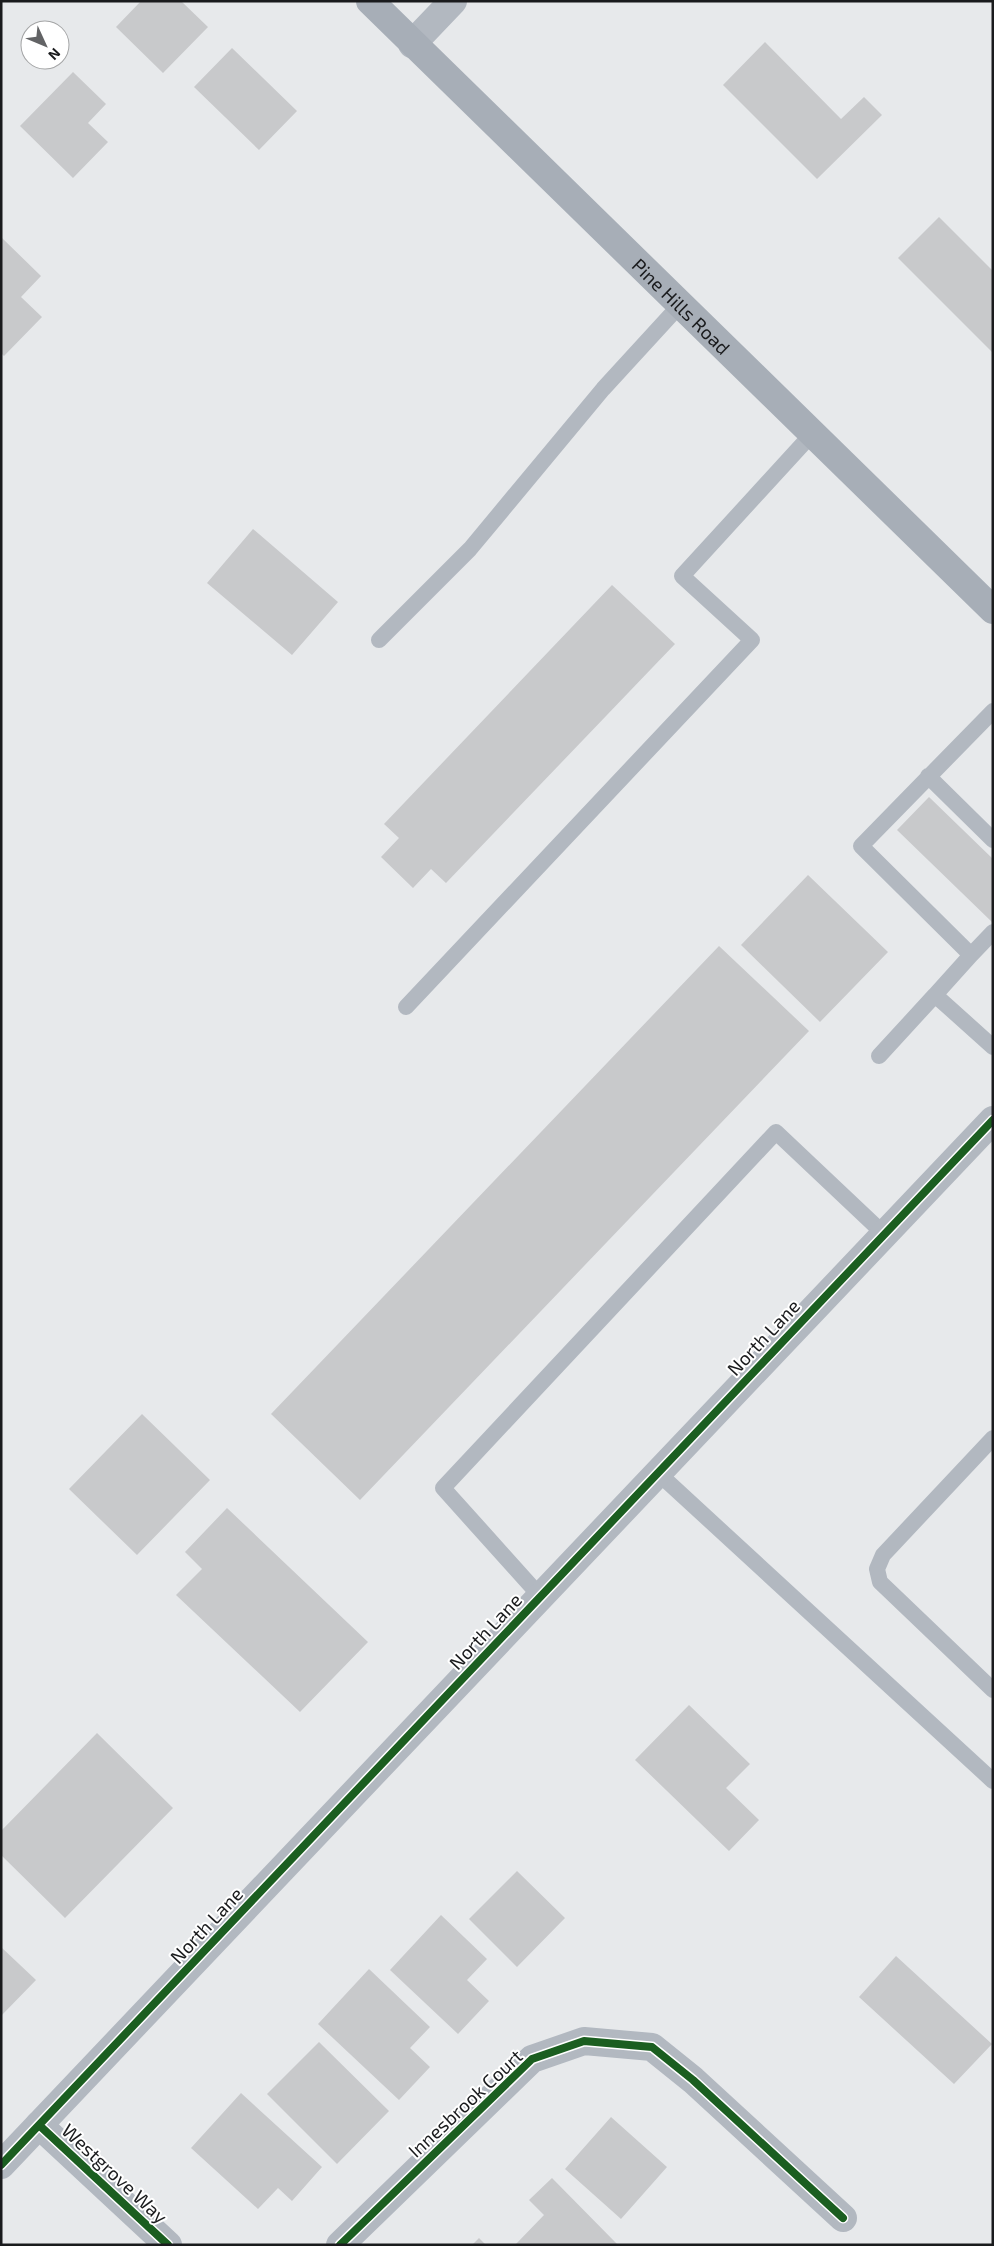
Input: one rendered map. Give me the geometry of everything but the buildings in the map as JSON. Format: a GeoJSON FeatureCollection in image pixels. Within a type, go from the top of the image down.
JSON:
{"type":"FeatureCollection","features":[{"type":"Feature","properties":{"kind":"main road","name":"Pine Hills Road"},"geometry":{"type":"LineString","coordinates":[[370,1],[993,610]]}},
{"type":"Feature","properties":{"kind":"street"},"geometry":{"type":"LineString","coordinates":[[412,44],[453,1]]}},
{"type":"Feature","properties":{"kind":"street","name":"North Lane"},"geometry":{"type":"LineString","coordinates":[[1,2165],[993,1120]]}},
{"type":"Feature","properties":{"kind":"street","name":"Innesbrook Court"},"geometry":{"type":"LineString","coordinates":[[340,2245],[532,2059],[584,2041],[652,2047],[693,2080],[843,2218]]}},
{"type":"Feature","properties":{"kind":"street","name":"Westgrove Way"},"geometry":{"type":"LineString","coordinates":[[40,2125],[168,2245]]}},
{"type":"Feature","properties":{"kind":"lane"},"geometry":{"type":"LineString","coordinates":[[379,640],[470,549],[556,448],[603,389],[680,305]]}},
{"type":"Feature","properties":{"kind":"lane"},"geometry":{"type":"LineString","coordinates":[[406,1007],[752,640],[682,576],[812,434]]}},
{"type":"Feature","properties":{"kind":"lane"},"geometry":{"type":"LineString","coordinates":[[972,956],[861,846],[993,711]]}},
{"type":"Feature","properties":{"kind":"lane"},"geometry":{"type":"LineString","coordinates":[[928,776],[993,840]]}},
{"type":"Feature","properties":{"kind":"lane"},"geometry":{"type":"LineString","coordinates":[[880,1056],[993,932]]}},
{"type":"Feature","properties":{"kind":"lane"},"geometry":{"type":"LineString","coordinates":[[935,995],[993,1046]]}},
{"type":"Feature","properties":{"kind":"lane"},"geometry":{"type":"LineString","coordinates":[[540,1596],[443,1488],[776,1132],[884,1234]]}},
{"type":"Feature","properties":{"kind":"lane"},"geometry":{"type":"LineString","coordinates":[[993,1438],[883,1555],[877,1570],[880,1582],[993,1690]]}},
{"type":"Feature","properties":{"kind":"lane"},"geometry":{"type":"LineString","coordinates":[[657,1472],[993,1781]]}},
{"type":"Feature","properties":{"kind":"cycle path"},"geometry":{"type":"LineString","coordinates":[[1,2165],[993,1120]]}},
{"type":"Feature","properties":{"kind":"cycle path"},"geometry":{"type":"LineString","coordinates":[[340,2245],[532,2059],[584,2041],[652,2047],[693,2080],[843,2218]]}},
{"type":"Feature","properties":{"kind":"cycle path"},"geometry":{"type":"LineString","coordinates":[[39,2125],[168,2245]]}}]}
